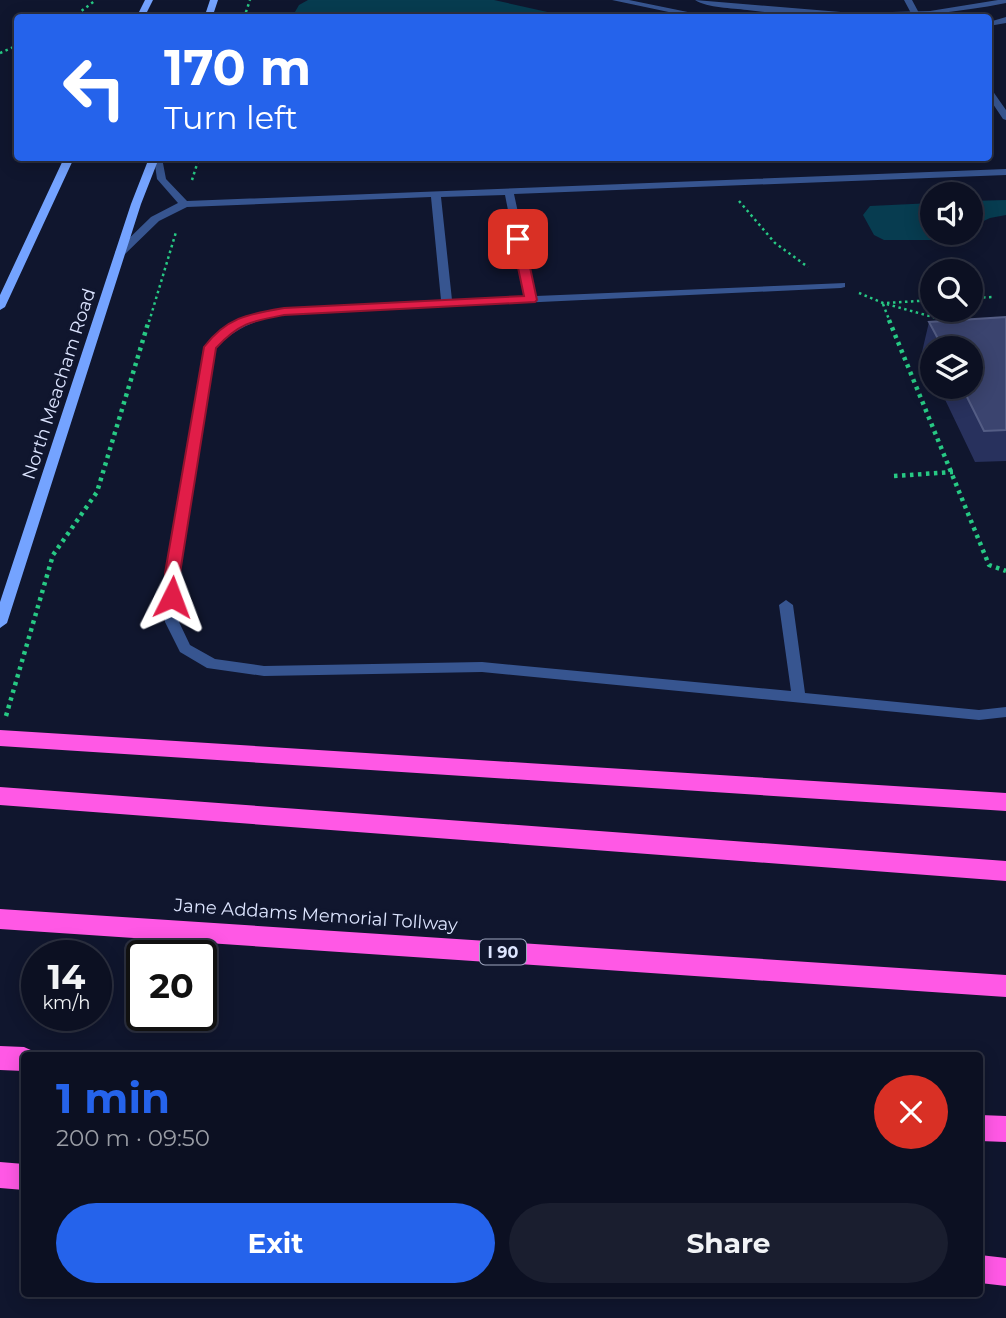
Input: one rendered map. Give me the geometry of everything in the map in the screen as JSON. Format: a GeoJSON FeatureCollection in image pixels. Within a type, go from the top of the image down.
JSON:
{"type":"FeatureCollection","features":[{"type":"Feature","properties":{"kind":"highway"},"geometry":{"type":"LineString","coordinates":[[0,738],[1006,802]]}},
{"type":"Feature","properties":{"kind":"highway"},"geometry":{"type":"LineString","coordinates":[[0,796],[1006,871]]}},
{"type":"Feature","properties":{"kind":"highway","name":"Jane Addams Memorial Tollway"},"geometry":{"type":"LineString","coordinates":[[0,919],[1006,986]]}},
{"type":"Feature","properties":{"kind":"highway"},"geometry":{"type":"LineString","coordinates":[[0,1058],[21,1059]]}},
{"type":"Feature","properties":{"kind":"highway"},"geometry":{"type":"LineString","coordinates":[[983,1128],[1006,1129]]}},
{"type":"Feature","properties":{"kind":"highway"},"geometry":{"type":"LineString","coordinates":[[0,1175],[21,1177]]}},
{"type":"Feature","properties":{"kind":"highway"},"geometry":{"type":"LineString","coordinates":[[983,1269],[1006,1272]]}},
{"type":"Feature","properties":{"kind":"main road"},"geometry":{"type":"LineString","coordinates":[[0,307],[68,161]]}},
{"type":"Feature","properties":{"kind":"main road","name":"North Meacham Road"},"geometry":{"type":"LineString","coordinates":[[0,623],[120,254],[155,161]]}},
{"type":"Feature","properties":{"kind":"street"},"geometry":{"type":"LineString","coordinates":[[616,0],[691,14]]}},
{"type":"Feature","properties":{"kind":"street"},"geometry":{"type":"LineString","coordinates":[[699,0],[800,12],[849,14]]}},
{"type":"Feature","properties":{"kind":"street"},"geometry":{"type":"LineString","coordinates":[[908,0],[915,13]]}},
{"type":"Feature","properties":{"kind":"street"},"geometry":{"type":"LineString","coordinates":[[944,14],[1006,1]]}},
{"type":"Feature","properties":{"kind":"street"},"geometry":{"type":"LineString","coordinates":[[909,14],[926,14]]}},
{"type":"Feature","properties":{"kind":"street"},"geometry":{"type":"LineString","coordinates":[[992,96],[1006,117]]}},
{"type":"Feature","properties":{"kind":"street"},"geometry":{"type":"LineString","coordinates":[[156,161],[161,181],[185,204]]}},
{"type":"Feature","properties":{"kind":"street"},"geometry":{"type":"LineString","coordinates":[[120,254],[155,219],[185,204],[730,183],[988,169],[1006,172]]}},
{"type":"Feature","properties":{"kind":"street"},"geometry":{"type":"LineString","coordinates":[[509,192],[531,300]]}},
{"type":"Feature","properties":{"kind":"street"},"geometry":{"type":"LineString","coordinates":[[436,195],[447,304]]}},
{"type":"Feature","properties":{"kind":"street"},"geometry":{"type":"LineString","coordinates":[[841,285],[284,312],[256,316],[229,327],[210,347],[172,573],[172,622],[185,648],[212,664],[264,671],[482,667],[979,715],[1006,712]]}},
{"type":"Feature","properties":{"kind":"street"},"geometry":{"type":"LineString","coordinates":[[786,606],[799,698]]}},
{"type":"Feature","properties":{"kind":"path"},"geometry":{"type":"LineString","coordinates":[[77,14],[96,0]]}},
{"type":"Feature","properties":{"kind":"path"},"geometry":{"type":"LineString","coordinates":[[8,706],[53,555],[97,492],[199,161]]}},
{"type":"Feature","properties":{"kind":"path"},"geometry":{"type":"LineString","coordinates":[[730,183],[741,206],[775,243],[821,277],[883,303],[958,324]]}},
{"type":"Feature","properties":{"kind":"path"},"geometry":{"type":"LineString","coordinates":[[983,297],[993,297]]}},
{"type":"Feature","properties":{"kind":"path"},"geometry":{"type":"LineString","coordinates":[[883,303],[920,301]]}},
{"type":"Feature","properties":{"kind":"path"},"geometry":{"type":"LineString","coordinates":[[883,303],[989,565],[1006,571]]}},
{"type":"Feature","properties":{"kind":"path"},"geometry":{"type":"LineString","coordinates":[[894,476],[953,472]]}},
{"type":"Feature","properties":{"kind":"water"},"geometry":{"type":"Polygon","coordinates":[[[308,0],[494,0],[557,14],[294,14],[299,5],[308,0]]]}},
{"type":"Feature","properties":{"kind":"water"},"geometry":{"type":"Polygon","coordinates":[[[1006,200],[1006,215],[983,221],[983,201],[1006,200]]]}},
{"type":"Feature","properties":{"kind":"water"},"geometry":{"type":"Polygon","coordinates":[[[920,204],[920,240],[884,240],[874,235],[863,215],[870,206],[920,204]]]}},
{"type":"Feature","properties":{"kind":"building"},"geometry":{"type":"Polygon","coordinates":[[[1006,317],[1006,430],[984,431],[968,399],[983,399],[983,336],[937,336],[929,322],[983,322],[983,318],[1006,317]]]}},
{"type":"Feature","properties":{"kind":"route"},"geometry":{"type":"LineString","coordinates":[[172,597],[172,573],[210,347],[229,327],[256,316],[284,312],[531,300],[518,239]]}}]}
